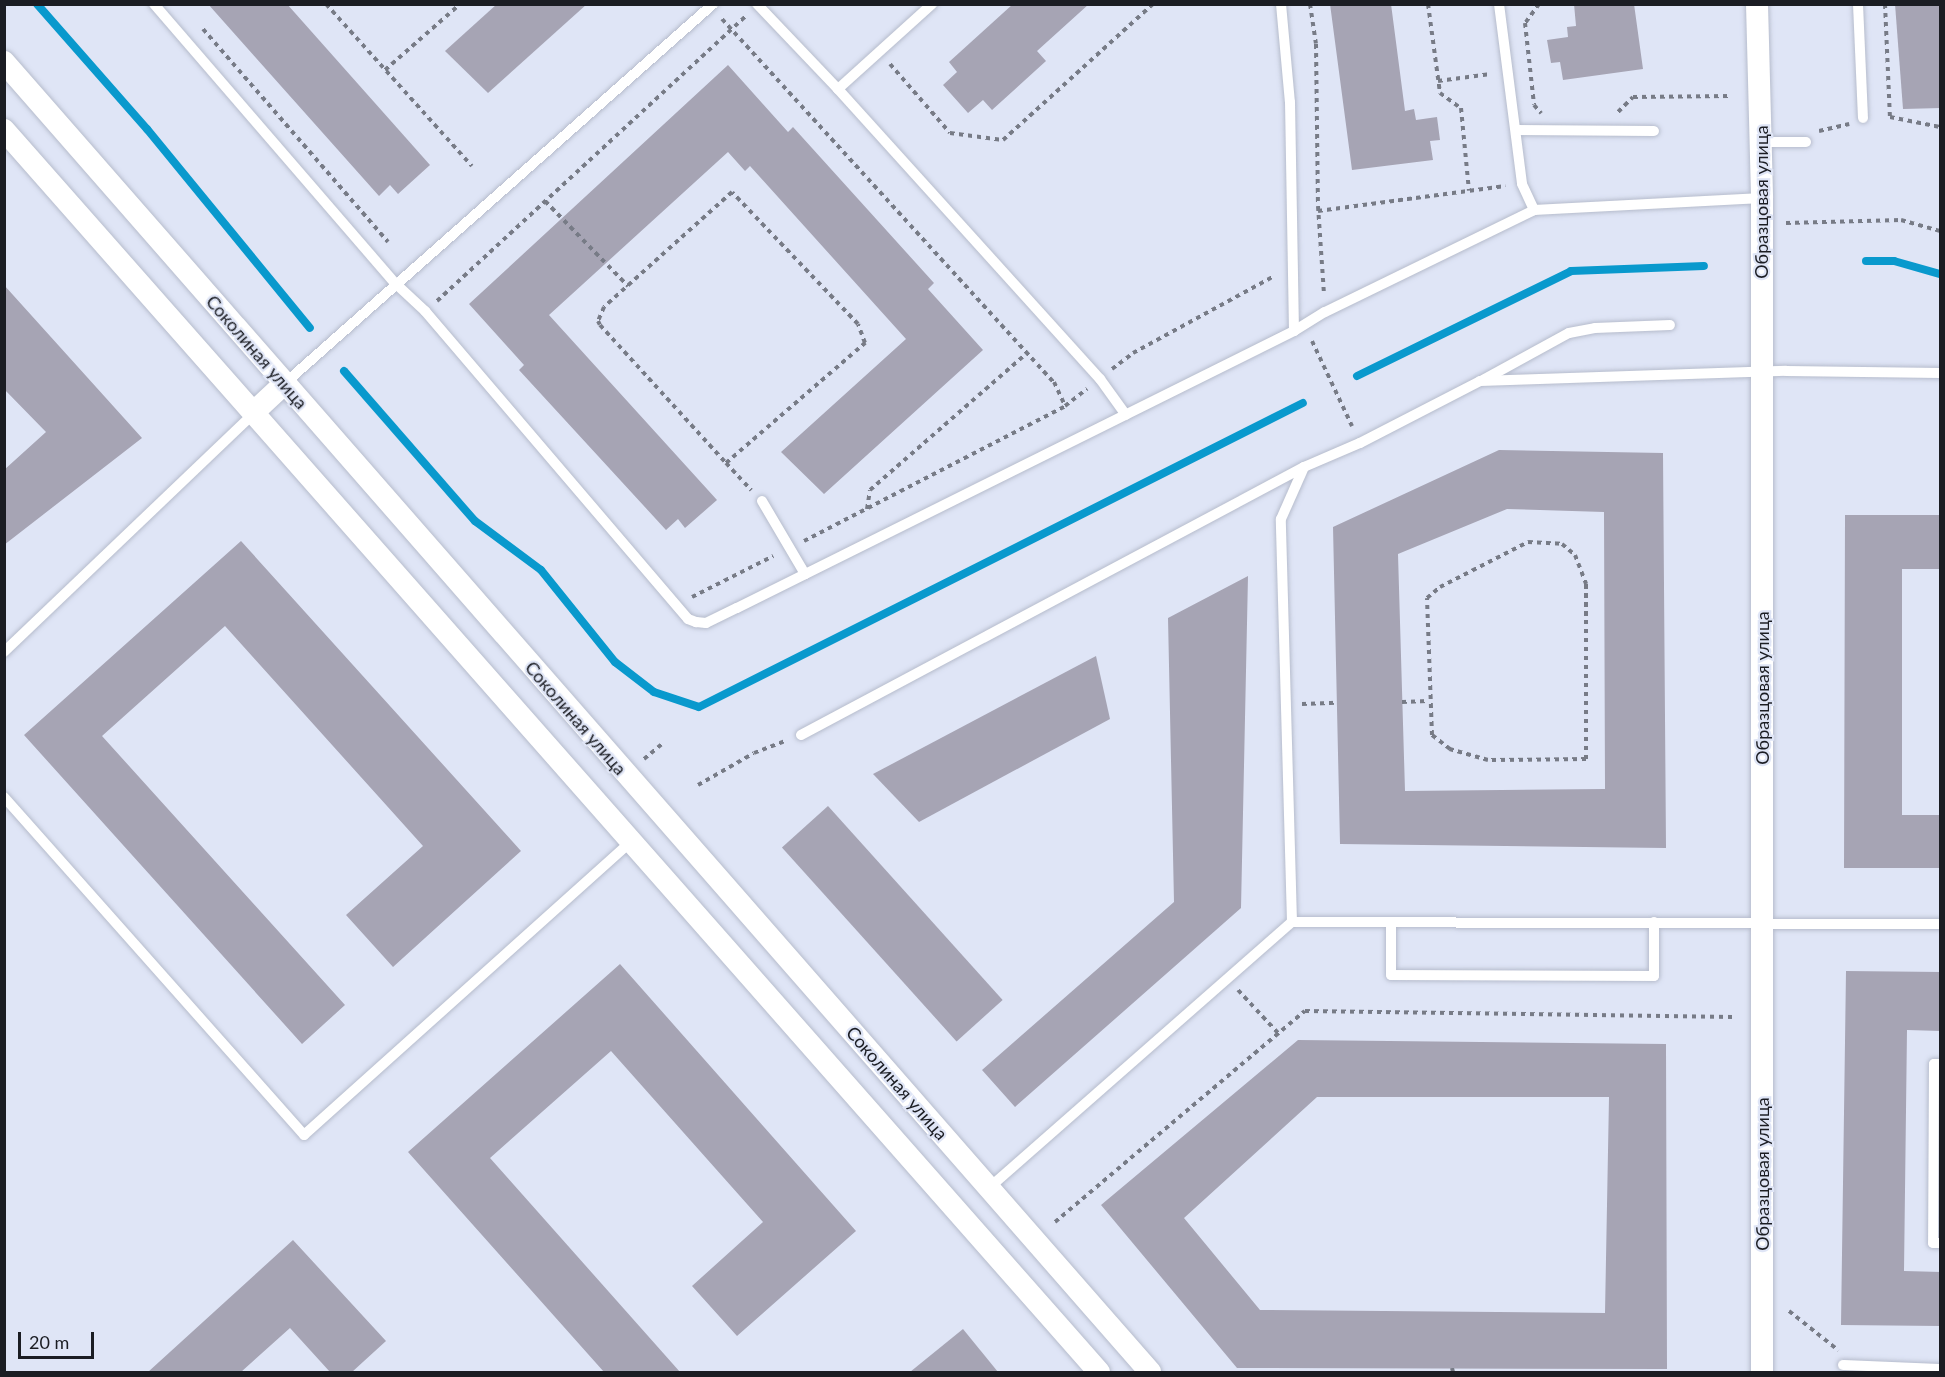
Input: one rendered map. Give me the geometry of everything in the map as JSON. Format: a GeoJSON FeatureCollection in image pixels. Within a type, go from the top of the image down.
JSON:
{"type":"FeatureCollection","features":[{"type":"Feature","properties":{"kind":"street","name":"Образцовая улица"},"geometry":{"type":"LineString","coordinates":[[1757,4],[1762,198],[1762,1372]]}},
{"type":"Feature","properties":{"kind":"street","name":"Соколиная улица"},"geometry":{"type":"LineString","coordinates":[[4,62],[1150,1372]]}},
{"type":"Feature","properties":{"kind":"street","name":"Соколиная улица"},"geometry":{"type":"LineString","coordinates":[[4,130],[633,839],[1099,1372]]}},
{"type":"Feature","properties":{"kind":"street"},"geometry":{"type":"LineString","coordinates":[[255,411],[284,384]]}},
{"type":"Feature","properties":{"kind":"street"},"geometry":{"type":"LineString","coordinates":[[959,1212],[988,1188]]}},
{"type":"Feature","properties":{"kind":"lane"},"geometry":{"type":"LineString","coordinates":[[154,4],[395,283],[425,311],[688,619],[706,623],[1294,332],[1325,312],[1534,210],[1762,198]]}},
{"type":"Feature","properties":{"kind":"lane"},"geometry":{"type":"LineString","coordinates":[[284,384],[395,283],[713,4]]}},
{"type":"Feature","properties":{"kind":"lane"},"geometry":{"type":"LineString","coordinates":[[838,89],[932,4]]}},
{"type":"Feature","properties":{"kind":"lane"},"geometry":{"type":"LineString","coordinates":[[1281,4],[1290,102],[1294,332]]}},
{"type":"Feature","properties":{"kind":"lane"},"geometry":{"type":"LineString","coordinates":[[1499,4],[1522,184],[1534,210]]}},
{"type":"Feature","properties":{"kind":"lane"},"geometry":{"type":"LineString","coordinates":[[1858,4],[1863,118]]}},
{"type":"Feature","properties":{"kind":"lane"},"geometry":{"type":"LineString","coordinates":[[757,5],[838,89],[1100,379],[1126,415]]}},
{"type":"Feature","properties":{"kind":"lane"},"geometry":{"type":"LineString","coordinates":[[1516,130],[1654,131]]}},
{"type":"Feature","properties":{"kind":"lane"},"geometry":{"type":"LineString","coordinates":[[1761,142],[1806,142]]}},
{"type":"Feature","properties":{"kind":"lane"},"geometry":{"type":"LineString","coordinates":[[801,735],[1304,467],[1360,443],[1569,333],[1595,328],[1670,326]]}},
{"type":"Feature","properties":{"kind":"lane"},"geometry":{"type":"LineString","coordinates":[[1480,381],[1762,374],[1941,373]]}},
{"type":"Feature","properties":{"kind":"lane"},"geometry":{"type":"LineString","coordinates":[[4,652],[255,411]]}},
{"type":"Feature","properties":{"kind":"lane"},"geometry":{"type":"LineString","coordinates":[[1292,922],[1281,519],[1304,467]]}},
{"type":"Feature","properties":{"kind":"lane"},"geometry":{"type":"LineString","coordinates":[[762,501],[805,574]]}},
{"type":"Feature","properties":{"kind":"lane"},"geometry":{"type":"LineString","coordinates":[[4,797],[304,1135],[633,839]]}},
{"type":"Feature","properties":{"kind":"lane"},"geometry":{"type":"LineString","coordinates":[[988,1188],[1292,922],[1941,924]]}},
{"type":"Feature","properties":{"kind":"lane"},"geometry":{"type":"LineString","coordinates":[[1391,922],[1391,975],[1654,976],[1654,922]]}},
{"type":"Feature","properties":{"kind":"lane"},"geometry":{"type":"LineString","coordinates":[[1941,1064],[1934,1064],[1933,1243],[1941,1243]]}},
{"type":"Feature","properties":{"kind":"lane"},"geometry":{"type":"LineString","coordinates":[[1843,1365],[1941,1369]]}},
{"type":"Feature","properties":{"kind":"path"},"geometry":{"type":"LineString","coordinates":[[326,4],[472,166]]}},
{"type":"Feature","properties":{"kind":"path"},"geometry":{"type":"LineString","coordinates":[[385,70],[460,4]]}},
{"type":"Feature","properties":{"kind":"path"},"geometry":{"type":"LineString","coordinates":[[880,52],[950,132],[1003,140],[1153,4]]}},
{"type":"Feature","properties":{"kind":"path"},"geometry":{"type":"LineString","coordinates":[[1310,4],[1319,103],[1318,211],[1325,312]]}},
{"type":"Feature","properties":{"kind":"path"},"geometry":{"type":"LineString","coordinates":[[1428,4],[1440,93],[1461,108],[1469,191]]}},
{"type":"Feature","properties":{"kind":"path"},"geometry":{"type":"LineString","coordinates":[[1539,4],[1525,23],[1534,105],[1546,119]]}},
{"type":"Feature","properties":{"kind":"path"},"geometry":{"type":"LineString","coordinates":[[1885,4],[1890,117],[1941,127]]}},
{"type":"Feature","properties":{"kind":"path"},"geometry":{"type":"LineString","coordinates":[[425,311],[757,5]]}},
{"type":"Feature","properties":{"kind":"path"},"geometry":{"type":"LineString","coordinates":[[197,22],[388,242]]}},
{"type":"Feature","properties":{"kind":"path"},"geometry":{"type":"LineString","coordinates":[[1438,81],[1508,72]]}},
{"type":"Feature","properties":{"kind":"path"},"geometry":{"type":"LineString","coordinates":[[1611,119],[1633,97],[1730,96]]}},
{"type":"Feature","properties":{"kind":"path"},"geometry":{"type":"LineString","coordinates":[[1806,142],[1816,132],[1838,129],[1863,118]]}},
{"type":"Feature","properties":{"kind":"path"},"geometry":{"type":"LineString","coordinates":[[1318,211],[1522,184]]}},
{"type":"Feature","properties":{"kind":"path"},"geometry":{"type":"LineString","coordinates":[[726,463],[865,343],[865,334],[740,196],[732,192],[604,307],[598,318],[600,325],[726,463],[762,501]]}},
{"type":"Feature","properties":{"kind":"path"},"geometry":{"type":"LineString","coordinates":[[545,201],[628,285]]}},
{"type":"Feature","properties":{"kind":"path"},"geometry":{"type":"LineString","coordinates":[[1785,223],[1901,220],[1941,231]]}},
{"type":"Feature","properties":{"kind":"path"},"geometry":{"type":"LineString","coordinates":[[1304,325],[1360,443]]}},
{"type":"Feature","properties":{"kind":"path"},"geometry":{"type":"LineString","coordinates":[[867,508],[870,490],[1027,352]]}},
{"type":"Feature","properties":{"kind":"path"},"geometry":{"type":"LineString","coordinates":[[676,605],[1065,406]]}},
{"type":"Feature","properties":{"kind":"path"},"geometry":{"type":"LineString","coordinates":[[1528,543],[1562,544],[1575,555],[1586,584],[1586,759],[1488,760],[1450,749],[1432,735],[1428,701],[1427,598],[1440,587],[1528,543]]}},
{"type":"Feature","properties":{"kind":"path"},"geometry":{"type":"LineString","coordinates":[[1402,702],[1428,701]]}},
{"type":"Feature","properties":{"kind":"path"},"geometry":{"type":"LineString","coordinates":[[1286,704],[1337,703]]}},
{"type":"Feature","properties":{"kind":"path"},"geometry":{"type":"LineString","coordinates":[[698,785],[754,753],[801,735]]}},
{"type":"Feature","properties":{"kind":"path"},"geometry":{"type":"LineString","coordinates":[[641,762],[662,744]]}},
{"type":"Feature","properties":{"kind":"path"},"geometry":{"type":"LineString","coordinates":[[1228,979],[1278,1033]]}},
{"type":"Feature","properties":{"kind":"path"},"geometry":{"type":"LineString","coordinates":[[1055,1222],[1305,1011],[1733,1017]]}},
{"type":"Feature","properties":{"kind":"path"},"geometry":{"type":"LineString","coordinates":[[1789,1311],[1859,1366]]}},
{"type":"Feature","properties":{"kind":"building"},"geometry":{"type":"Polygon","coordinates":[[[208,4],[287,4],[430,165],[398,194],[390,185],[379,196],[208,4]]]}},
{"type":"Feature","properties":{"kind":"building"},"geometry":{"type":"Polygon","coordinates":[[[497,4],[587,4],[488,93],[445,51],[497,4]]]}},
{"type":"Feature","properties":{"kind":"building"},"geometry":{"type":"Polygon","coordinates":[[[1013,4],[1089,4],[1037,51],[1046,61],[992,110],[983,100],[968,113],[943,85],[957,72],[949,62],[1013,4]]]}},
{"type":"Feature","properties":{"kind":"building"},"geometry":{"type":"Polygon","coordinates":[[[1330,4],[1391,4],[1405,111],[1414,109],[1416,120],[1437,117],[1440,140],[1430,141],[1433,160],[1352,170],[1330,4]]]}},
{"type":"Feature","properties":{"kind":"building"},"geometry":{"type":"Polygon","coordinates":[[[1574,4],[1634,4],[1643,69],[1563,80],[1560,62],[1551,63],[1547,40],[1568,37],[1567,27],[1576,26],[1574,4]]]}},
{"type":"Feature","properties":{"kind":"building"},"geometry":{"type":"Polygon","coordinates":[[[1895,4],[1941,4],[1941,108],[1903,109],[1895,4]]]}},
{"type":"Feature","properties":{"kind":"building"},"geometry":{"type":"Polygon","coordinates":[[[728,65],[788,132],[793,127],[934,283],[928,289],[983,350],[824,494],[781,452],[906,339],[750,166],[745,171],[728,152],[549,315],[717,500],[685,528],[678,519],[666,530],[519,370],[524,365],[469,304],[728,65]]]}},
{"type":"Feature","properties":{"kind":"building"},"geometry":{"type":"Polygon","coordinates":[[[4,285],[142,438],[4,545],[4,470],[46,432],[4,389],[4,285]]]}},
{"type":"Feature","properties":{"kind":"building"},"geometry":{"type":"Polygon","coordinates":[[[1499,450],[1663,453],[1666,848],[1340,844],[1333,527],[1499,450]],[[1507,509],[1398,554],[1405,791],[1605,789],[1604,512],[1507,509]]]}},
{"type":"Feature","properties":{"kind":"building"},"geometry":{"type":"Polygon","coordinates":[[[1845,515],[1941,515],[1941,569],[1902,569],[1902,815],[1941,815],[1941,868],[1844,868],[1845,515]]]}},
{"type":"Feature","properties":{"kind":"building"},"geometry":{"type":"Polygon","coordinates":[[[241,541],[521,851],[393,967],[346,915],[423,846],[225,626],[102,736],[345,1005],[302,1044],[24,735],[241,541]]]}},
{"type":"Feature","properties":{"kind":"building"},"geometry":{"type":"Polygon","coordinates":[[[1248,576],[1241,908],[1015,1107],[982,1070],[1174,902],[1168,618],[1248,576]]]}},
{"type":"Feature","properties":{"kind":"building"},"geometry":{"type":"Polygon","coordinates":[[[1096,656],[1110,719],[919,822],[873,774],[1096,656]]]}},
{"type":"Feature","properties":{"kind":"building"},"geometry":{"type":"Polygon","coordinates":[[[828,806],[1003,1000],[957,1041],[782,847],[828,806]]]}},
{"type":"Feature","properties":{"kind":"building"},"geometry":{"type":"Polygon","coordinates":[[[620,964],[856,1231],[737,1336],[692,1286],[763,1222],[611,1051],[490,1158],[680,1372],[604,1372],[408,1152],[620,964]]]}},
{"type":"Feature","properties":{"kind":"building"},"geometry":{"type":"Polygon","coordinates":[[[1846,971],[1941,972],[1941,1031],[1907,1030],[1904,1271],[1941,1272],[1941,1326],[1841,1325],[1846,971]]]}},
{"type":"Feature","properties":{"kind":"building"},"geometry":{"type":"Polygon","coordinates":[[[1298,1040],[1666,1044],[1667,1369],[1237,1368],[1101,1205],[1298,1040]],[[1317,1097],[1184,1218],[1260,1310],[1605,1313],[1609,1097],[1317,1097]]]}},
{"type":"Feature","properties":{"kind":"building"},"geometry":{"type":"Polygon","coordinates":[[[293,1240],[386,1341],[352,1372],[330,1372],[290,1328],[241,1372],[148,1372],[293,1240]]]}},
{"type":"Feature","properties":{"kind":"building"},"geometry":{"type":"Polygon","coordinates":[[[963,1329],[998,1372],[910,1372],[963,1329]]]}},
{"type":"Feature","properties":{"kind":"waterway"},"geometry":{"type":"LineString","coordinates":[[37,4],[147,129],[310,328]]}},
{"type":"Feature","properties":{"kind":"waterway"},"geometry":{"type":"LineString","coordinates":[[1866,261],[1894,261],[1940,274]]}},
{"type":"Feature","properties":{"kind":"waterway"},"geometry":{"type":"LineString","coordinates":[[1357,376],[1571,271],[1704,266]]}},
{"type":"Feature","properties":{"kind":"waterway"},"geometry":{"type":"LineString","coordinates":[[344,371],[475,521],[541,570],[615,662],[654,692],[699,707],[1303,403]]}}]}
